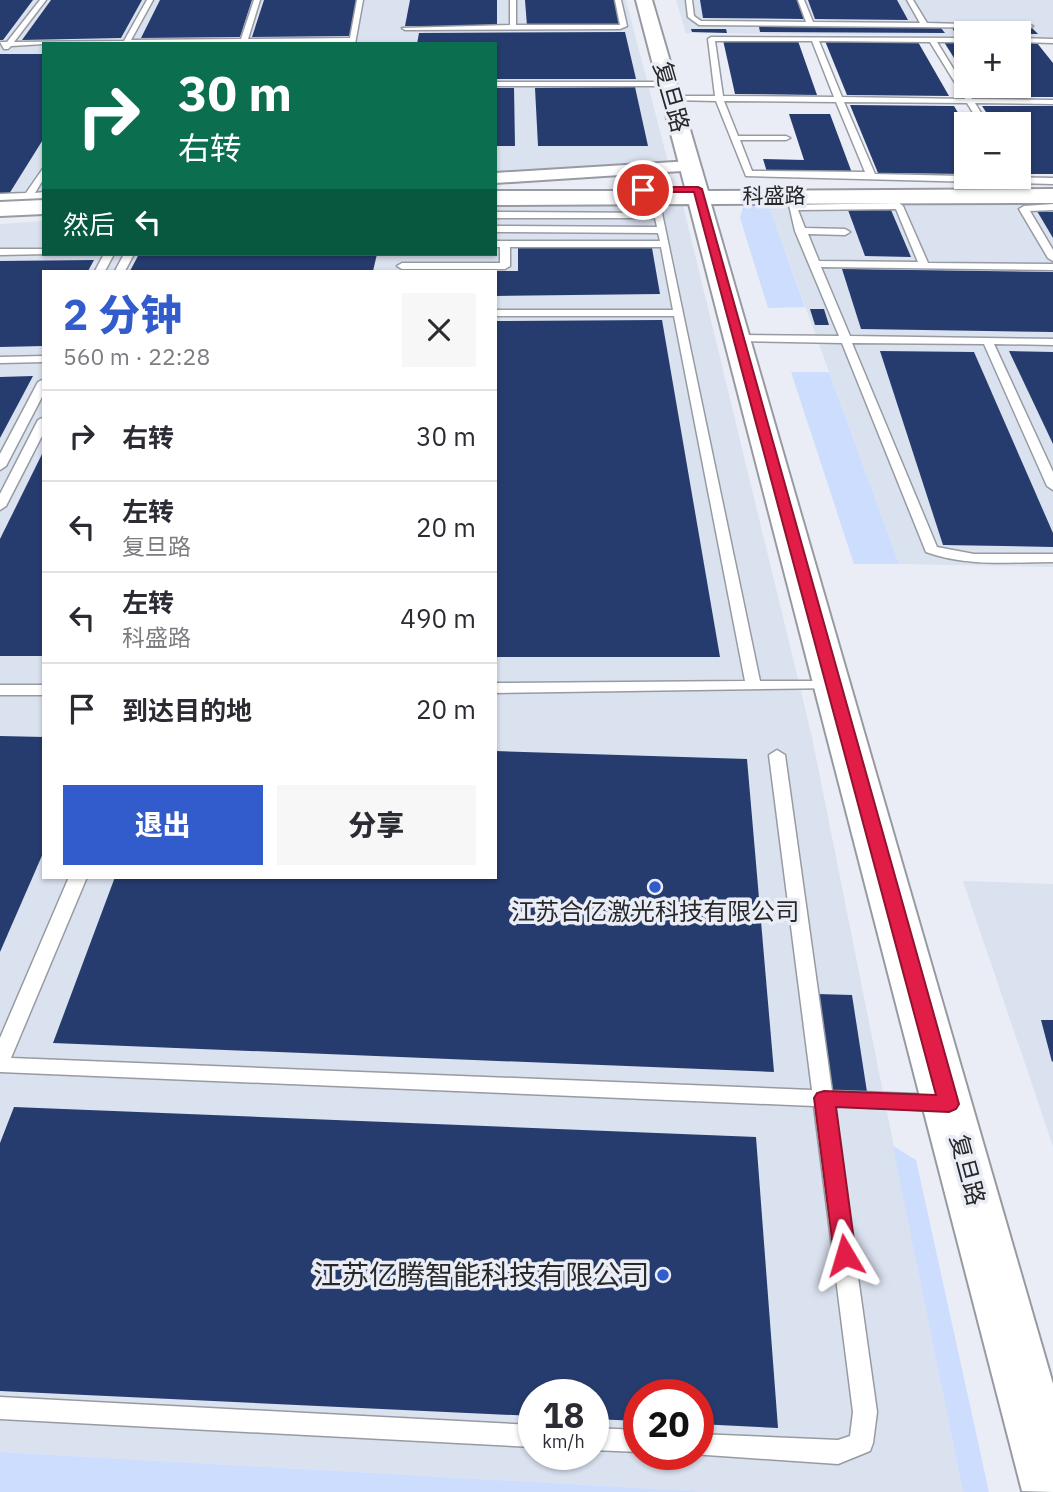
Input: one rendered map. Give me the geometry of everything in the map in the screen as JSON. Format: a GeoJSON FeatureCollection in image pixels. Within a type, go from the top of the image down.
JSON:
{"type":"FeatureCollection","features":[{"type":"Feature","properties":{"kind":"street","name":"复旦路"},"geometry":{"type":"LineString","coordinates":[[644,0],[739,338],[1053,1491]]}},
{"type":"Feature","properties":{"kind":"street"},"geometry":{"type":"LineString","coordinates":[[497,178],[696,183]]}},
{"type":"Feature","properties":{"kind":"street","name":"科盛路"},"geometry":{"type":"LineString","coordinates":[[497,198],[696,183]]}},
{"type":"Feature","properties":{"kind":"street","name":"科盛路"},"geometry":{"type":"LineString","coordinates":[[497,192],[696,183],[954,185]]}},
{"type":"Feature","properties":{"kind":"street","name":"科盛路"},"geometry":{"type":"LineString","coordinates":[[1031,187],[1053,190]]}},
{"type":"Feature","properties":{"kind":"street","name":"科盛路"},"geometry":{"type":"LineString","coordinates":[[1031,188],[1053,196]]}},
{"type":"Feature","properties":{"kind":"street"},"geometry":{"type":"LineString","coordinates":[[0,209],[36,202]]}},
{"type":"Feature","properties":{"kind":"street"},"geometry":{"type":"LineString","coordinates":[[0,215],[42,214]]}},
{"type":"Feature","properties":{"kind":"lane"},"geometry":{"type":"LineString","coordinates":[[4,46],[43,0]]}},
{"type":"Feature","properties":{"kind":"lane"},"geometry":{"type":"LineString","coordinates":[[128,42],[149,0]]}},
{"type":"Feature","properties":{"kind":"lane"},"geometry":{"type":"LineString","coordinates":[[257,0],[244,42],[353,40],[360,0]]}},
{"type":"Feature","properties":{"kind":"lane"},"geometry":{"type":"LineString","coordinates":[[513,0],[513,27]]}},
{"type":"Feature","properties":{"kind":"lane"},"geometry":{"type":"LineString","coordinates":[[405,28],[624,26],[618,0]]}},
{"type":"Feature","properties":{"kind":"lane"},"geometry":{"type":"LineString","coordinates":[[689,0],[691,17],[699,23],[954,25]]}},
{"type":"Feature","properties":{"kind":"lane"},"geometry":{"type":"LineString","coordinates":[[801,0],[810,24]]}},
{"type":"Feature","properties":{"kind":"lane"},"geometry":{"type":"LineString","coordinates":[[911,0],[925,25]]}},
{"type":"Feature","properties":{"kind":"lane"},"geometry":{"type":"LineString","coordinates":[[954,40],[711,39],[719,99],[749,174],[869,175],[954,182]]}},
{"type":"Feature","properties":{"kind":"lane"},"geometry":{"type":"LineString","coordinates":[[814,39],[869,175]]}},
{"type":"Feature","properties":{"kind":"lane"},"geometry":{"type":"LineString","coordinates":[[932,40],[976,112]]}},
{"type":"Feature","properties":{"kind":"lane"},"geometry":{"type":"LineString","coordinates":[[1031,40],[1053,40]]}},
{"type":"Feature","properties":{"kind":"lane"},"geometry":{"type":"LineString","coordinates":[[4,46],[42,45]]}},
{"type":"Feature","properties":{"kind":"lane"},"geometry":{"type":"LineString","coordinates":[[4,46],[42,47]]}},
{"type":"Feature","properties":{"kind":"lane"},"geometry":{"type":"LineString","coordinates":[[497,84],[670,91],[719,99],[1053,102]]}},
{"type":"Feature","properties":{"kind":"lane"},"geometry":{"type":"LineString","coordinates":[[735,138],[786,138]]}},
{"type":"Feature","properties":{"kind":"lane"},"geometry":{"type":"LineString","coordinates":[[0,197],[36,202],[42,178]]}},
{"type":"Feature","properties":{"kind":"lane"},"geometry":{"type":"LineString","coordinates":[[1031,185],[1053,181]]}},
{"type":"Feature","properties":{"kind":"lane"},"geometry":{"type":"LineString","coordinates":[[924,265],[899,206],[792,207],[931,549],[957,556],[1053,558]]}},
{"type":"Feature","properties":{"kind":"lane"},"geometry":{"type":"LineString","coordinates":[[1053,206],[1024,209],[1053,258]]}},
{"type":"Feature","properties":{"kind":"lane"},"geometry":{"type":"LineString","coordinates":[[497,215],[659,215],[753,686]]}},
{"type":"Feature","properties":{"kind":"lane"},"geometry":{"type":"LineString","coordinates":[[497,229],[662,230]]}},
{"type":"Feature","properties":{"kind":"lane"},"geometry":{"type":"LineString","coordinates":[[800,231],[845,232]]}},
{"type":"Feature","properties":{"kind":"lane"},"geometry":{"type":"LineString","coordinates":[[401,269],[505,266],[500,244],[664,244]]}},
{"type":"Feature","properties":{"kind":"lane"},"geometry":{"type":"LineString","coordinates":[[0,252],[42,252]]}},
{"type":"Feature","properties":{"kind":"lane"},"geometry":{"type":"LineString","coordinates":[[814,264],[1053,267]]}},
{"type":"Feature","properties":{"kind":"lane"},"geometry":{"type":"LineString","coordinates":[[497,313],[678,313]]}},
{"type":"Feature","properties":{"kind":"lane"},"geometry":{"type":"LineString","coordinates":[[739,338],[1053,342]]}},
{"type":"Feature","properties":{"kind":"lane"},"geometry":{"type":"LineString","coordinates":[[988,342],[1053,486]]}},
{"type":"Feature","properties":{"kind":"lane"},"geometry":{"type":"LineString","coordinates":[[0,360],[42,359]]}},
{"type":"Feature","properties":{"kind":"lane"},"geometry":{"type":"LineString","coordinates":[[0,466],[42,386]]}},
{"type":"Feature","properties":{"kind":"lane"},"geometry":{"type":"LineString","coordinates":[[0,506],[42,424]]}},
{"type":"Feature","properties":{"kind":"lane"},"geometry":{"type":"LineString","coordinates":[[497,688],[834,685]]}},
{"type":"Feature","properties":{"kind":"lane"},"geometry":{"type":"LineString","coordinates":[[0,690],[42,690]]}},
{"type":"Feature","properties":{"kind":"lane"},"geometry":{"type":"LineString","coordinates":[[714,1446],[838,1452],[861,1443],[865,1412],[778,755]]}},
{"type":"Feature","properties":{"kind":"lane"},"geometry":{"type":"LineString","coordinates":[[77,879],[0,1063],[949,1104]]}},
{"type":"Feature","properties":{"kind":"lane"},"geometry":{"type":"LineString","coordinates":[[0,1408],[518,1435]]}},
{"type":"Feature","properties":{"kind":"shaded area"},"geometry":{"type":"Polygon","coordinates":[[[0,0],[626,0],[668,162],[497,172],[497,42],[42,42],[42,199],[0,201],[0,0]]]}},
{"type":"Feature","properties":{"kind":"shaded area"},"geometry":{"type":"Polygon","coordinates":[[[676,0],[1053,0],[1053,37],[1031,37],[1031,21],[954,21],[954,36],[686,33],[676,0]]]}},
{"type":"Feature","properties":{"kind":"shaded area"},"geometry":{"type":"Polygon","coordinates":[[[682,201],[812,737],[963,1492],[710,1492],[0,1452],[0,224],[42,221],[42,256],[497,256],[497,204],[682,201]]]}},
{"type":"Feature","properties":{"kind":"shaded area"},"geometry":{"type":"Polygon","coordinates":[[[767,201],[1053,203],[1053,567],[899,564],[767,201]]]}},
{"type":"Feature","properties":{"kind":"shaded area"},"geometry":{"type":"Polygon","coordinates":[[[767,201],[805,307],[768,308],[740,218],[743,207],[750,203],[767,201]]]}},
{"type":"Feature","properties":{"kind":"shaded area"},"geometry":{"type":"Polygon","coordinates":[[[791,372],[829,372],[899,564],[854,564],[791,372]]]}},
{"type":"Feature","properties":{"kind":"shaded area"},"geometry":{"type":"Polygon","coordinates":[[[963,881],[1053,884],[1053,1146],[963,881]]]}},
{"type":"Feature","properties":{"kind":"shaded area"},"geometry":{"type":"Polygon","coordinates":[[[893,1146],[916,1160],[989,1492],[963,1492],[893,1146]]]}},
{"type":"Feature","properties":{"kind":"shaded area"},"geometry":{"type":"Polygon","coordinates":[[[0,1452],[710,1492],[0,1492],[0,1452]]]}},
{"type":"Feature","properties":{"kind":"building"},"geometry":{"type":"Polygon","coordinates":[[[0,0],[33,0],[3,40],[0,40],[0,0]]]}},
{"type":"Feature","properties":{"kind":"building"},"geometry":{"type":"Polygon","coordinates":[[[51,0],[142,0],[121,38],[22,40],[51,0]]]}},
{"type":"Feature","properties":{"kind":"building"},"geometry":{"type":"Polygon","coordinates":[[[160,0],[252,0],[240,37],[141,38],[160,0]]]}},
{"type":"Feature","properties":{"kind":"building"},"geometry":{"type":"Polygon","coordinates":[[[264,0],[356,0],[351,36],[252,37],[264,0]]]}},
{"type":"Feature","properties":{"kind":"building"},"geometry":{"type":"Polygon","coordinates":[[[410,0],[497,0],[497,26],[405,26],[410,0]]]}},
{"type":"Feature","properties":{"kind":"building"},"geometry":{"type":"Polygon","coordinates":[[[525,0],[615,0],[620,26],[527,26],[525,0]]]}},
{"type":"Feature","properties":{"kind":"building"},"geometry":{"type":"Polygon","coordinates":[[[700,0],[797,0],[804,19],[703,18],[700,0]]]}},
{"type":"Feature","properties":{"kind":"building"},"geometry":{"type":"Polygon","coordinates":[[[808,0],[897,0],[908,20],[815,19],[808,0]]]}},
{"type":"Feature","properties":{"kind":"building"},"geometry":{"type":"Polygon","coordinates":[[[759,27],[941,28],[945,33],[760,32],[759,27]]]}},
{"type":"Feature","properties":{"kind":"building"},"geometry":{"type":"Polygon","coordinates":[[[691,29],[726,29],[727,33],[692,32],[691,29]]]}},
{"type":"Feature","properties":{"kind":"building"},"geometry":{"type":"Polygon","coordinates":[[[625,32],[636,79],[497,79],[497,42],[417,42],[419,33],[625,32]]]}},
{"type":"Feature","properties":{"kind":"building"},"geometry":{"type":"Polygon","coordinates":[[[723,40],[798,41],[817,95],[735,94],[723,40]]]}},
{"type":"Feature","properties":{"kind":"building"},"geometry":{"type":"Polygon","coordinates":[[[825,41],[918,42],[949,96],[847,95],[825,41]]]}},
{"type":"Feature","properties":{"kind":"building"},"geometry":{"type":"Polygon","coordinates":[[[944,42],[954,42],[954,58],[944,42]]]}},
{"type":"Feature","properties":{"kind":"building"},"geometry":{"type":"Polygon","coordinates":[[[1031,43],[1037,43],[1053,63],[1053,97],[1031,97],[1031,43]]]}},
{"type":"Feature","properties":{"kind":"building"},"geometry":{"type":"Polygon","coordinates":[[[0,54],[42,54],[42,141],[9,194],[0,194],[0,54]]]}},
{"type":"Feature","properties":{"kind":"building"},"geometry":{"type":"Polygon","coordinates":[[[635,87],[648,146],[538,146],[535,88],[635,87]]]}},
{"type":"Feature","properties":{"kind":"building"},"geometry":{"type":"Polygon","coordinates":[[[497,88],[514,88],[515,146],[497,146],[497,88]]]}},
{"type":"Feature","properties":{"kind":"building"},"geometry":{"type":"Polygon","coordinates":[[[850,105],[954,106],[958,112],[954,112],[954,174],[878,173],[850,105]]]}},
{"type":"Feature","properties":{"kind":"building"},"geometry":{"type":"Polygon","coordinates":[[[982,106],[1053,106],[1053,174],[1031,174],[1031,112],[986,112],[982,106]]]}},
{"type":"Feature","properties":{"kind":"building"},"geometry":{"type":"Polygon","coordinates":[[[789,114],[830,114],[852,173],[767,172],[763,159],[804,160],[789,114]]]}},
{"type":"Feature","properties":{"kind":"building"},"geometry":{"type":"Polygon","coordinates":[[[848,210],[891,210],[911,257],[865,256],[848,210]]]}},
{"type":"Feature","properties":{"kind":"building"},"geometry":{"type":"Polygon","coordinates":[[[1037,211],[1053,212],[1053,238],[1037,211]]]}},
{"type":"Feature","properties":{"kind":"building"},"geometry":{"type":"Polygon","coordinates":[[[518,248],[652,248],[660,294],[497,296],[497,271],[518,271],[518,248]]]}},
{"type":"Feature","properties":{"kind":"building"},"geometry":{"type":"Polygon","coordinates":[[[138,256],[377,256],[373,270],[131,270],[138,256]]]}},
{"type":"Feature","properties":{"kind":"building"},"geometry":{"type":"Polygon","coordinates":[[[94,260],[89,270],[42,270],[42,346],[0,347],[0,261],[94,260]]]}},
{"type":"Feature","properties":{"kind":"building"},"geometry":{"type":"Polygon","coordinates":[[[842,269],[1053,272],[1053,332],[861,329],[842,269]]]}},
{"type":"Feature","properties":{"kind":"building"},"geometry":{"type":"Polygon","coordinates":[[[810,309],[824,309],[829,325],[815,325],[810,309]]]}},
{"type":"Feature","properties":{"kind":"building"},"geometry":{"type":"Polygon","coordinates":[[[662,320],[720,657],[497,657],[497,321],[662,320]]]}},
{"type":"Feature","properties":{"kind":"building"},"geometry":{"type":"Polygon","coordinates":[[[880,351],[974,352],[1053,533],[1053,547],[943,545],[880,351]]]}},
{"type":"Feature","properties":{"kind":"building"},"geometry":{"type":"Polygon","coordinates":[[[1009,351],[1053,352],[1053,444],[1009,351]]]}},
{"type":"Feature","properties":{"kind":"building"},"geometry":{"type":"Polygon","coordinates":[[[33,376],[0,438],[0,377],[33,376]]]}},
{"type":"Feature","properties":{"kind":"building"},"geometry":{"type":"Polygon","coordinates":[[[42,454],[42,656],[0,656],[0,539],[42,454]]]}},
{"type":"Feature","properties":{"kind":"building"},"geometry":{"type":"Polygon","coordinates":[[[0,736],[42,737],[42,856],[0,952],[0,736]]]}},
{"type":"Feature","properties":{"kind":"building"},"geometry":{"type":"Polygon","coordinates":[[[497,751],[747,759],[774,1072],[53,1043],[114,879],[497,879],[497,751]]]}},
{"type":"Feature","properties":{"kind":"building"},"geometry":{"type":"Polygon","coordinates":[[[817,994],[852,995],[867,1092],[829,1091],[817,994]]]}},
{"type":"Feature","properties":{"kind":"building"},"geometry":{"type":"Polygon","coordinates":[[[1041,1020],[1053,1020],[1052,1062],[1041,1020]]]}},
{"type":"Feature","properties":{"kind":"building"},"geometry":{"type":"Polygon","coordinates":[[[14,1107],[756,1137],[778,1428],[714,1425],[714,1379],[623,1379],[623,1420],[609,1420],[609,1379],[518,1379],[518,1415],[0,1391],[0,1143],[14,1107]]]}},
{"type":"Feature","properties":{"kind":"place","name":"江苏合亿激光科技有限公司"},"geometry":{"type":"Point","coordinates":[655,887]}},
{"type":"Feature","properties":{"kind":"place","name":"江苏亿腾智能科技有限公司"},"geometry":{"type":"Point","coordinates":[663,1275]}},
{"type":"Feature","properties":{"kind":"route"},"geometry":{"type":"LineString","coordinates":[[643,190],[698,189],[949,1104],[824,1098],[845,1255]]}}]}
